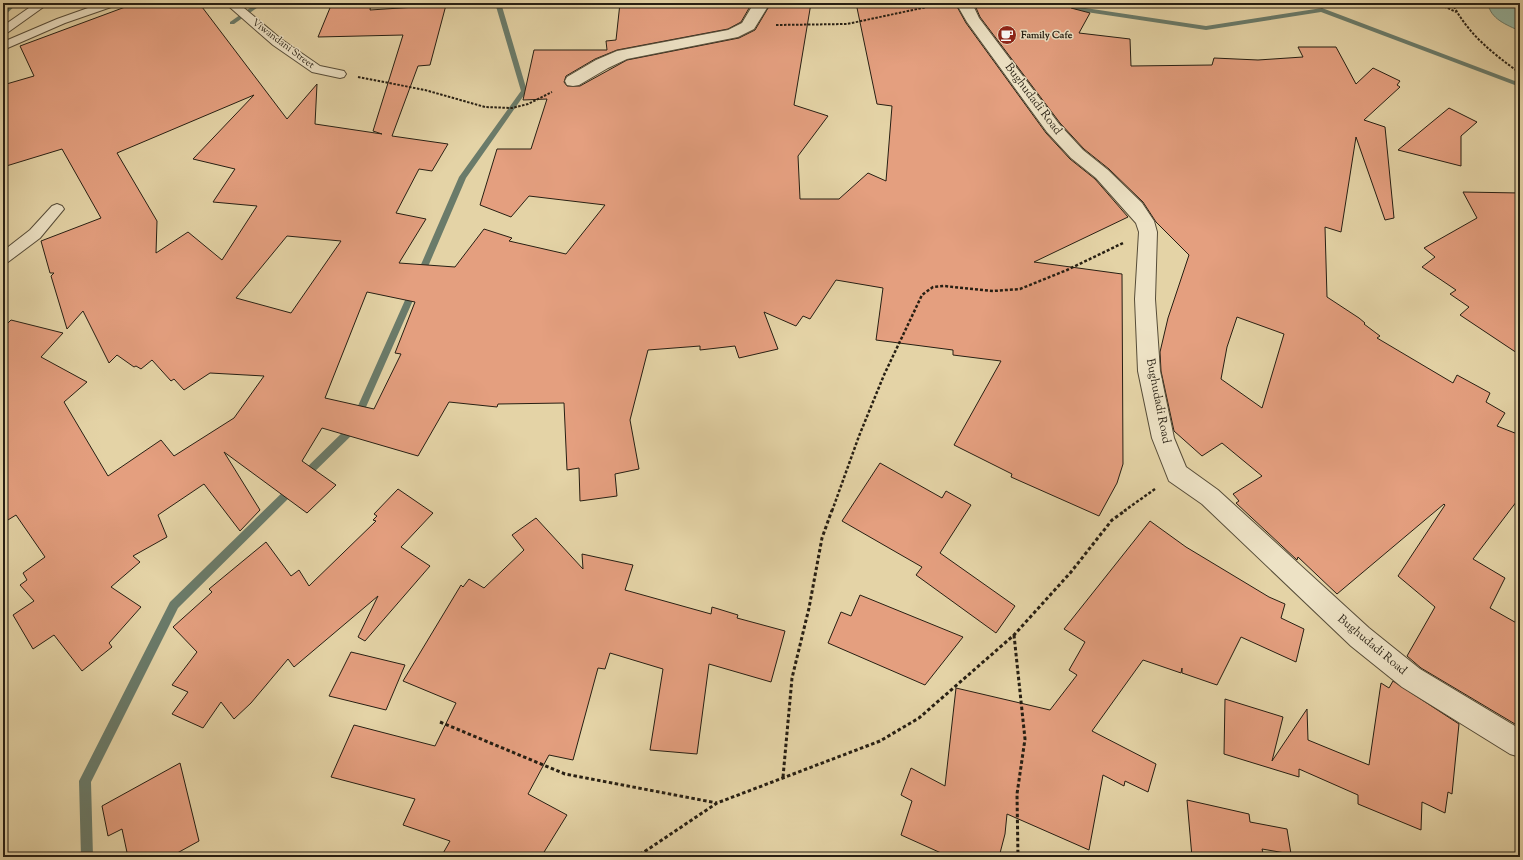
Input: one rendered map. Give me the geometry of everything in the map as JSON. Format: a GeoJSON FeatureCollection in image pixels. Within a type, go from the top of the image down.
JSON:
{"type":"FeatureCollection","features":[{"type":"Feature","properties":{"kind":"street"},"geometry":{"type":"LineString","coordinates":[[573,81],[602,64],[623,55],[732,34],[748,26],[762,3]]}},
{"type":"Feature","properties":{"kind":"street","name":"Bughudadi Road"},"geometry":{"type":"LineString","coordinates":[[964,3],[972,19],[1053,128],[1077,154],[1102,174],[1135,208],[1145,221],[1148,232],[1145,299],[1149,371],[1163,438],[1177,474],[1210,497],[1354,631],[1411,678],[1520,744]]}},
{"type":"Feature","properties":{"kind":"lane"},"geometry":{"type":"LineString","coordinates":[[3,31],[43,3]]}},
{"type":"Feature","properties":{"kind":"lane"},"geometry":{"type":"LineString","coordinates":[[3,46],[61,21],[113,3]]}},
{"type":"Feature","properties":{"kind":"lane","name":"Viwandani Street"},"geometry":{"type":"LineString","coordinates":[[231,3],[277,42],[316,69],[340,74]]}},
{"type":"Feature","properties":{"kind":"lane"},"geometry":{"type":"LineString","coordinates":[[3,258],[35,234],[57,209]]}},
{"type":"Feature","properties":{"kind":"path"},"geometry":{"type":"LineString","coordinates":[[748,26],[848,24],[947,3]]}},
{"type":"Feature","properties":{"kind":"path"},"geometry":{"type":"LineString","coordinates":[[1437,3],[1456,12]]}},
{"type":"Feature","properties":{"kind":"path"},"geometry":{"type":"LineString","coordinates":[[1452,3],[1456,12],[1475,39],[1520,73]]}},
{"type":"Feature","properties":{"kind":"path"},"geometry":{"type":"LineString","coordinates":[[340,74],[425,90],[485,107],[512,108],[528,104],[573,81]]}},
{"type":"Feature","properties":{"kind":"path"},"geometry":{"type":"LineString","coordinates":[[783,777],[792,678],[809,608],[822,538],[868,416],[922,295],[933,287],[944,286],[993,291],[1020,289],[1067,270],[1148,232]]}},
{"type":"Feature","properties":{"kind":"path"},"geometry":{"type":"LineString","coordinates":[[634,857],[644,852],[717,803],[880,741],[919,718],[1014,635],[1071,572],[1112,520],[1177,474]]}},
{"type":"Feature","properties":{"kind":"path"},"geometry":{"type":"LineString","coordinates":[[1014,635],[1025,739],[1017,794],[1018,857]]}},
{"type":"Feature","properties":{"kind":"path"},"geometry":{"type":"LineString","coordinates":[[440,722],[565,774],[717,803]]}},
{"type":"Feature","properties":{"kind":"shaded area"},"geometry":{"type":"Polygon","coordinates":[[[1488,3],[1520,3],[1520,31],[1500,21],[1489,9],[1488,3]]]}},
{"type":"Feature","properties":{"kind":"building"},"geometry":{"type":"Polygon","coordinates":[[[136,3],[199,3],[287,119],[317,84],[315,124],[382,134],[373,131],[403,35],[318,37],[332,3],[371,3],[370,10],[446,5],[430,65],[418,66],[392,136],[448,144],[432,171],[419,169],[396,213],[426,219],[399,263],[455,267],[484,229],[512,238],[509,241],[566,254],[605,205],[529,196],[511,217],[480,205],[497,149],[531,149],[547,99],[523,100],[534,50],[607,50],[606,41],[616,40],[620,3],[752,3],[741,22],[728,29],[617,50],[595,59],[566,76],[564,82],[567,86],[580,86],[627,60],[739,38],[755,30],[771,3],[811,3],[794,105],[828,116],[798,156],[800,199],[839,199],[868,173],[886,181],[892,106],[877,104],[856,3],[955,3],[966,23],[1046,133],[1070,159],[1095,179],[1128,217],[1034,262],[1122,274],[1123,464],[1117,483],[1099,516],[1011,477],[1012,474],[954,445],[1001,361],[953,355],[953,350],[876,340],[883,288],[836,280],[810,319],[803,316],[796,326],[764,312],[778,349],[739,358],[735,346],[700,350],[700,346],[648,350],[630,420],[639,469],[615,474],[617,496],[580,501],[579,468],[567,470],[564,403],[498,404],[497,407],[449,402],[418,456],[322,428],[302,461],[336,485],[307,513],[224,452],[260,510],[240,531],[204,484],[158,515],[167,537],[133,556],[140,562],[111,587],[141,607],[109,643],[112,647],[82,671],[54,635],[33,649],[13,615],[34,601],[20,585],[27,580],[23,573],[45,557],[16,515],[3,523],[3,328],[11,320],[63,333],[41,357],[87,382],[64,402],[108,476],[161,440],[174,456],[234,418],[264,376],[210,373],[184,390],[174,379],[171,381],[152,360],[141,369],[136,366],[134,367],[117,355],[109,363],[83,311],[67,329],[51,276],[54,273],[50,273],[41,241],[101,218],[62,149],[3,167],[3,85],[34,76],[20,46],[136,3]],[[254,95],[117,153],[157,221],[156,253],[188,232],[222,260],[257,206],[213,202],[235,169],[193,159],[254,95]],[[287,236],[236,298],[291,313],[341,241],[287,236]],[[367,292],[325,398],[374,409],[401,354],[395,353],[415,302],[367,292]]]}},
{"type":"Feature","properties":{"kind":"building"},"geometry":{"type":"Polygon","coordinates":[[[974,3],[1074,3],[1071,8],[1090,13],[1079,33],[1130,39],[1131,66],[1212,65],[1214,58],[1258,60],[1303,57],[1298,47],[1336,47],[1356,84],[1373,68],[1400,81],[1397,85],[1400,87],[1364,120],[1385,127],[1394,218],[1385,220],[1356,137],[1341,232],[1325,227],[1327,297],[1359,318],[1365,323],[1364,324],[1380,336],[1377,338],[1453,383],[1457,375],[1490,393],[1486,402],[1505,413],[1497,426],[1520,435],[1520,497],[1473,559],[1505,578],[1490,608],[1520,625],[1520,727],[1421,668],[1407,656],[1435,607],[1398,576],[1445,505],[1444,504],[1337,594],[1298,557],[1297,560],[1236,503],[1239,501],[1233,494],[1262,476],[1222,443],[1202,456],[1174,431],[1161,371],[1160,352],[1168,318],[1189,255],[1156,222],[1143,202],[1109,169],[1084,149],[1060,123],[980,17],[974,3]],[[1237,317],[1227,347],[1221,379],[1262,408],[1284,334],[1237,317]]]}},
{"type":"Feature","properties":{"kind":"building"},"geometry":{"type":"Polygon","coordinates":[[[1449,108],[1477,122],[1461,136],[1461,166],[1398,150],[1449,108]]]}},
{"type":"Feature","properties":{"kind":"building"},"geometry":{"type":"Polygon","coordinates":[[[1463,192],[1520,193],[1520,355],[1460,315],[1469,307],[1450,294],[1456,290],[1422,267],[1435,257],[1424,248],[1477,218],[1463,192]]]}},
{"type":"Feature","properties":{"kind":"building"},"geometry":{"type":"Polygon","coordinates":[[[880,463],[942,498],[946,491],[971,505],[940,553],[1015,606],[996,633],[916,575],[922,567],[842,521],[880,463]]]}},
{"type":"Feature","properties":{"kind":"building"},"geometry":{"type":"Polygon","coordinates":[[[398,489],[433,513],[401,547],[430,566],[365,641],[358,637],[378,596],[294,667],[288,659],[251,703],[234,719],[221,702],[203,728],[172,714],[188,692],[172,685],[197,652],[173,627],[212,592],[209,589],[266,542],[291,576],[299,570],[309,586],[376,521],[373,520],[377,516],[374,514],[398,489]]]}},
{"type":"Feature","properties":{"kind":"building"},"geometry":{"type":"Polygon","coordinates":[[[536,518],[583,569],[582,554],[633,565],[625,590],[711,614],[712,607],[738,615],[737,618],[785,631],[771,682],[709,664],[697,754],[650,750],[663,669],[610,653],[605,669],[598,668],[573,760],[549,755],[528,794],[567,815],[541,857],[441,857],[450,841],[403,825],[415,799],[331,777],[354,725],[435,746],[456,703],[403,681],[461,585],[463,587],[469,579],[484,588],[524,550],[512,535],[536,518]]]}},
{"type":"Feature","properties":{"kind":"building"},"geometry":{"type":"Polygon","coordinates":[[[1150,521],[1186,547],[1269,597],[1285,604],[1281,618],[1304,629],[1296,662],[1241,637],[1217,685],[1182,673],[1182,668],[1181,673],[1143,660],[1092,731],[1156,764],[1148,792],[1125,781],[1124,786],[1103,775],[1089,850],[1007,814],[1005,834],[999,857],[950,857],[901,835],[912,801],[901,795],[911,768],[945,786],[956,688],[1050,710],[1077,675],[1069,670],[1085,642],[1064,629],[1150,521]]]}},
{"type":"Feature","properties":{"kind":"building"},"geometry":{"type":"Polygon","coordinates":[[[860,595],[963,637],[925,685],[828,643],[841,612],[851,616],[860,595]]]}},
{"type":"Feature","properties":{"kind":"building"},"geometry":{"type":"Polygon","coordinates":[[[351,652],[405,665],[386,710],[329,696],[351,652]]]}},
{"type":"Feature","properties":{"kind":"building"},"geometry":{"type":"Polygon","coordinates":[[[1393,681],[1459,724],[1452,794],[1448,792],[1445,813],[1422,802],[1421,830],[1358,804],[1358,795],[1299,769],[1299,777],[1224,754],[1225,699],[1283,717],[1272,761],[1307,709],[1308,740],[1369,765],[1381,683],[1389,688],[1393,681]]]}},
{"type":"Feature","properties":{"kind":"building"},"geometry":{"type":"Polygon","coordinates":[[[180,763],[199,841],[170,857],[128,857],[122,829],[108,836],[102,806],[180,763]]]}},
{"type":"Feature","properties":{"kind":"building"},"geometry":{"type":"Polygon","coordinates":[[[1187,800],[1249,814],[1250,822],[1287,829],[1291,854],[1262,849],[1264,857],[1192,857],[1187,800]]]}},
{"type":"Feature","properties":{"kind":"waterway"},"geometry":{"type":"LineString","coordinates":[[3,15],[15,3]]}},
{"type":"Feature","properties":{"kind":"waterway"},"geometry":{"type":"LineString","coordinates":[[232,23],[261,3]]}},
{"type":"Feature","properties":{"kind":"waterway"},"geometry":{"type":"LineString","coordinates":[[420,276],[463,177],[524,91],[498,3]]}},
{"type":"Feature","properties":{"kind":"waterway"},"geometry":{"type":"LineString","coordinates":[[1060,12],[1070,10],[1072,8],[1206,28],[1322,10],[1520,85]]}},
{"type":"Feature","properties":{"kind":"waterway"},"geometry":{"type":"LineString","coordinates":[[303,477],[352,429],[414,289]]}},
{"type":"Feature","properties":{"kind":"waterway"},"geometry":{"type":"LineString","coordinates":[[87,857],[85,781],[174,605],[293,488]]}},
{"type":"Feature","properties":{"kind":"place","name":"Family Cafe"},"geometry":{"type":"Point","coordinates":[1007,35]}}]}
